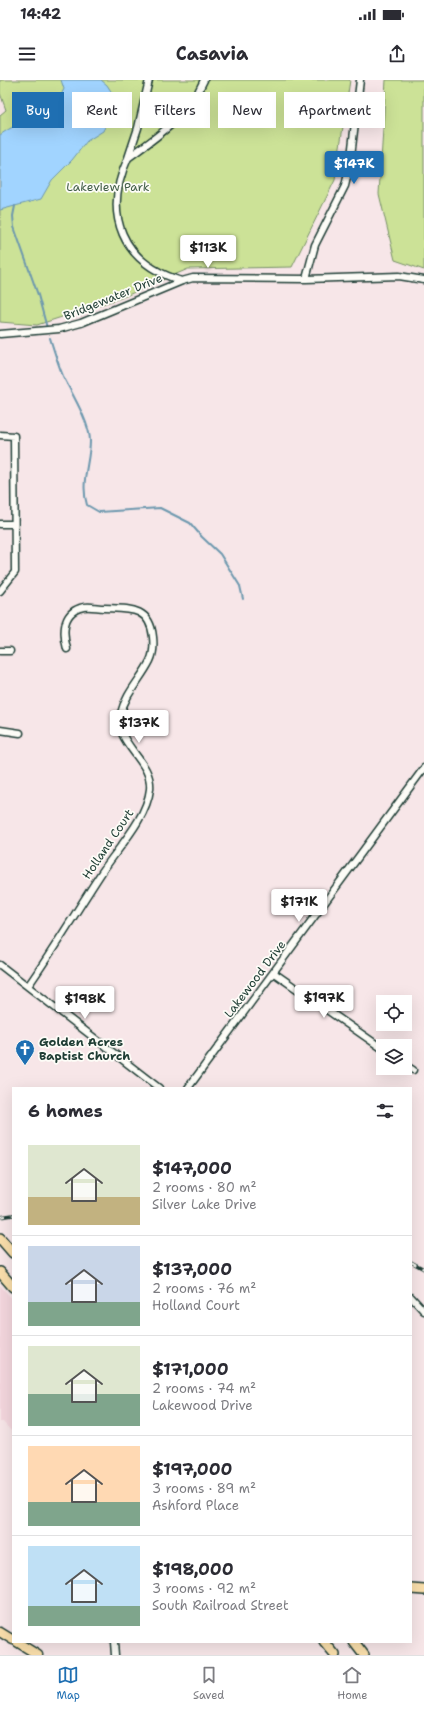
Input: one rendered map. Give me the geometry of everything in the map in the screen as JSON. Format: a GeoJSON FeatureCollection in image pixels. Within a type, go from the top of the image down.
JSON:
{"type":"FeatureCollection","features":[{"type":"Feature","properties":{"kind":"highway"},"geometry":{"type":"LineString","coordinates":[[0,1238],[11,1251]]}},
{"type":"Feature","properties":{"kind":"highway"},"geometry":{"type":"LineString","coordinates":[[0,1272],[12,1286]]}},
{"type":"Feature","properties":{"kind":"highway"},"geometry":{"type":"LineString","coordinates":[[412,1588],[424,1590]]}},
{"type":"Feature","properties":{"kind":"highway"},"geometry":{"type":"LineString","coordinates":[[325,1643],[335,1655]]}},
{"type":"Feature","properties":{"kind":"highway"},"geometry":{"type":"LineString","coordinates":[[355,1643],[364,1655]]}},
{"type":"Feature","properties":{"kind":"main road"},"geometry":{"type":"LineString","coordinates":[[0,1632],[12,1639]]}},
{"type":"Feature","properties":{"kind":"main road"},"geometry":{"type":"LineString","coordinates":[[19,1643],[38,1655]]}},
{"type":"Feature","properties":{"kind":"street"},"geometry":{"type":"LineString","coordinates":[[149,80],[138,128],[119,180],[116,202],[119,224],[127,245],[143,261],[163,275],[182,281]]}},
{"type":"Feature","properties":{"kind":"street"},"geometry":{"type":"LineString","coordinates":[[128,158],[186,112],[198,94],[204,80]]}},
{"type":"Feature","properties":{"kind":"street"},"geometry":{"type":"LineString","coordinates":[[306,279],[315,245],[345,186],[350,165],[360,80]]}},
{"type":"Feature","properties":{"kind":"street","name":"Bridgewater Drive"},"geometry":{"type":"LineString","coordinates":[[0,334],[59,329],[81,323],[182,281],[207,278],[306,279],[399,276],[424,280]]}},
{"type":"Feature","properties":{"kind":"street"},"geometry":{"type":"LineString","coordinates":[[0,435],[14,436],[15,572],[0,590]]}},
{"type":"Feature","properties":{"kind":"street"},"geometry":{"type":"LineString","coordinates":[[0,524],[14,524]]}},
{"type":"Feature","properties":{"kind":"street","name":"Holland Court"},"geometry":{"type":"LineString","coordinates":[[28,986],[103,871],[141,816],[147,802],[150,788],[148,773],[123,736],[120,721],[126,699],[153,655],[153,636],[149,622],[145,615],[132,609],[81,607],[69,616],[65,623],[64,638],[67,649]]}},
{"type":"Feature","properties":{"kind":"street"},"geometry":{"type":"LineString","coordinates":[[0,651],[10,651]]}},
{"type":"Feature","properties":{"kind":"street"},"geometry":{"type":"LineString","coordinates":[[0,730],[20,733]]}},
{"type":"Feature","properties":{"kind":"street","name":"Lakewood Drive"},"geometry":{"type":"LineString","coordinates":[[189,1087],[424,768]]}},
{"type":"Feature","properties":{"kind":"street"},"geometry":{"type":"LineString","coordinates":[[0,965],[158,1087]]}},
{"type":"Feature","properties":{"kind":"street"},"geometry":{"type":"LineString","coordinates":[[274,973],[376,1044]]}},
{"type":"Feature","properties":{"kind":"street"},"geometry":{"type":"LineString","coordinates":[[412,1298],[424,1311]]}},
{"type":"Feature","properties":{"kind":"street"},"geometry":{"type":"LineString","coordinates":[[114,1643],[115,1655]]}},
{"type":"Feature","properties":{"kind":"shaded area"},"geometry":{"type":"Polygon","coordinates":[[[0,1285],[12,1299],[12,1432],[3,1422],[0,1422],[0,1285]]]}},
{"type":"Feature","properties":{"kind":"green space","name":"Lakeview Park"},"geometry":{"type":"Polygon","coordinates":[[[0,80],[350,80],[348,92],[284,92],[284,128],[343,128],[335,180],[292,267],[188,269],[121,298],[37,325],[0,322],[0,115],[6,110],[0,93],[0,80]]]}},
{"type":"Feature","properties":{"kind":"green space"},"geometry":{"type":"Polygon","coordinates":[[[386,80],[424,80],[424,270],[395,260],[379,194],[383,128],[385,128],[386,80]]]}},
{"type":"Feature","properties":{"kind":"water"},"geometry":{"type":"Polygon","coordinates":[[[61,80],[101,80],[107,85],[111,92],[72,92],[72,128],[104,128],[103,131],[87,141],[72,160],[52,180],[41,199],[0,210],[0,135],[12,127],[64,128],[64,92],[62,92],[64,89],[61,80]]]}},
{"type":"Feature","properties":{"kind":"waterway"},"geometry":{"type":"LineString","coordinates":[[15,206],[13,216],[14,227],[38,295],[47,328]]}},
{"type":"Feature","properties":{"kind":"waterway"},"geometry":{"type":"LineString","coordinates":[[50,338],[63,376],[80,408],[89,434],[90,449],[85,480],[85,497],[87,505],[99,512],[160,508],[190,523],[220,554],[240,586],[243,599]]}},
{"type":"Feature","properties":{"kind":"railway"},"geometry":{"type":"LineString","coordinates":[[0,1217],[12,1215]]}},
{"type":"Feature","properties":{"kind":"railway"},"geometry":{"type":"LineString","coordinates":[[412,1263],[424,1269]]}},
{"type":"Feature","properties":{"kind":"place","name":"Golden Acres Baptist Church"},"geometry":{"type":"Point","coordinates":[25,1066]}}]}
